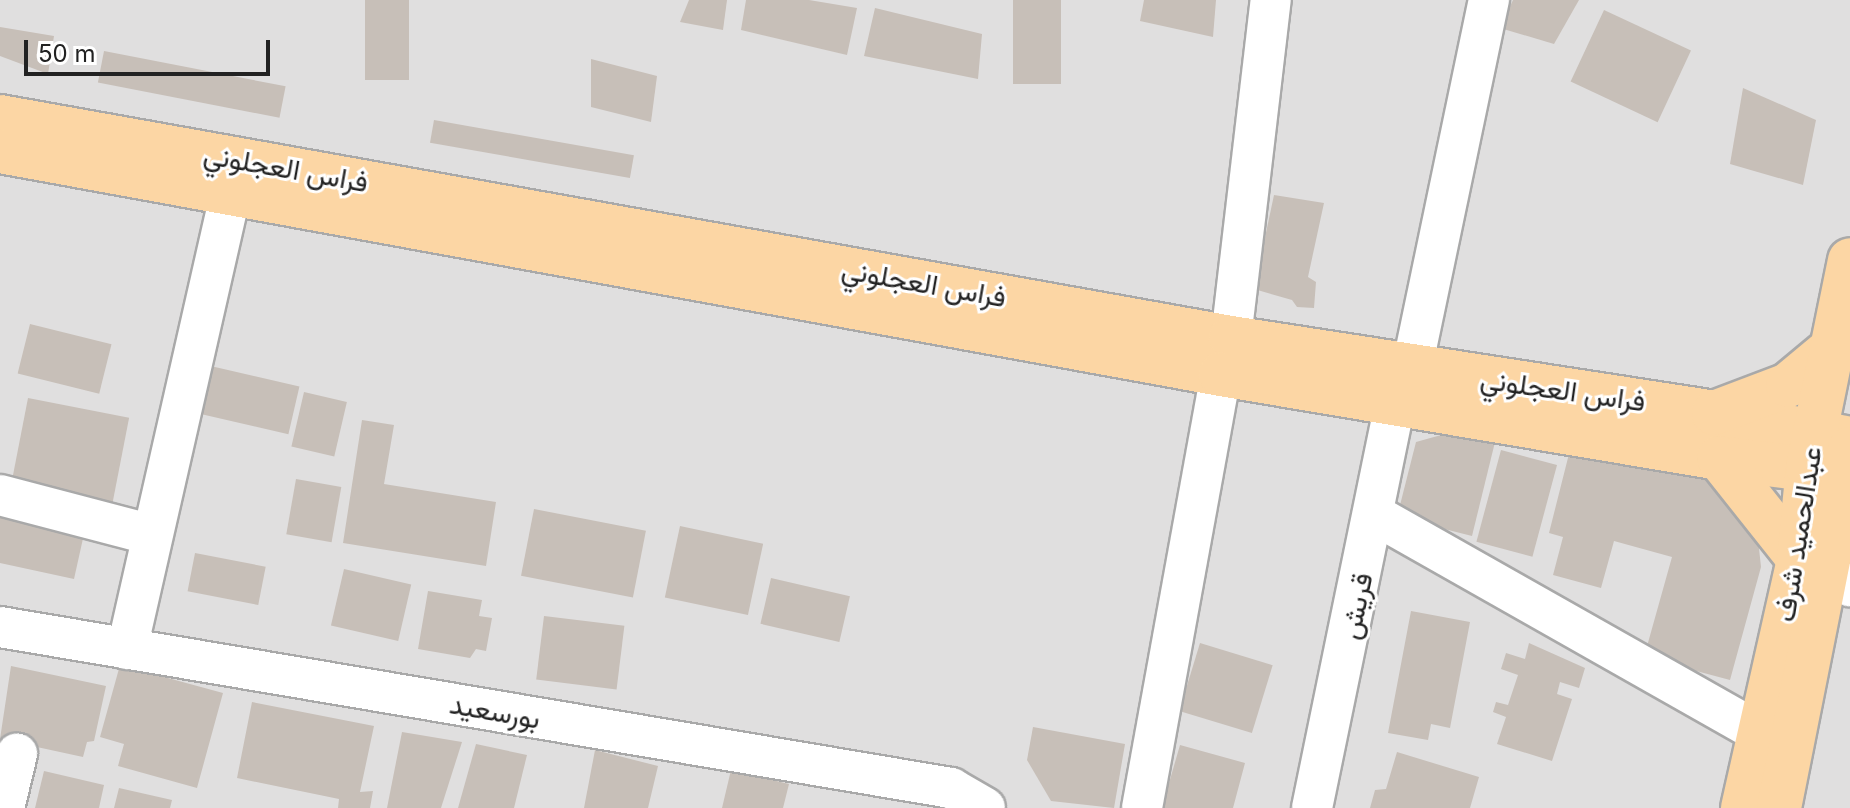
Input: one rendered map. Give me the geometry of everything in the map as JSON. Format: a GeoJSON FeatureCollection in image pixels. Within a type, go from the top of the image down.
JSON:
{"type":"FeatureCollection","features":[{"type":"Feature","properties":{"kind":"main road","name":"فراس العجلوني"},"geometry":{"type":"LineString","coordinates":[[0,117],[1226,356]]}},
{"type":"Feature","properties":{"kind":"main road","name":"فراس العجلوني"},"geometry":{"type":"LineString","coordinates":[[0,151],[1404,385],[1719,458],[1834,452]]}},
{"type":"Feature","properties":{"kind":"main road","name":"عبدالحميد شرف"},"geometry":{"type":"LineString","coordinates":[[1779,808],[1826,573],[1834,452],[1831,349],[1850,260]]}},
{"type":"Feature","properties":{"kind":"main road"},"geometry":{"type":"LineString","coordinates":[[1714,413],[1788,385],[1831,349]]}},
{"type":"Feature","properties":{"kind":"main road","name":"فراس العجلوني"},"geometry":{"type":"LineString","coordinates":[[1404,385],[1714,413],[1834,452]]}},
{"type":"Feature","properties":{"kind":"main road"},"geometry":{"type":"LineString","coordinates":[[1719,458],[1826,573]]}},
{"type":"Feature","properties":{"kind":"main road","name":"عبدالحميد شرف"},"geometry":{"type":"LineString","coordinates":[[1743,808],[1759,732],[1826,573]]}},
{"type":"Feature","properties":{"kind":"street"},"geometry":{"type":"LineString","coordinates":[[1142,808],[1226,356],[1271,0]]}},
{"type":"Feature","properties":{"kind":"street","name":"قريش"},"geometry":{"type":"LineString","coordinates":[[1312,808],[1489,0]]}},
{"type":"Feature","properties":{"kind":"street"},"geometry":{"type":"LineString","coordinates":[[127,649],[149,534],[231,190]]}},
{"type":"Feature","properties":{"kind":"street"},"geometry":{"type":"LineString","coordinates":[[0,495],[149,534]]}},
{"type":"Feature","properties":{"kind":"street"},"geometry":{"type":"LineString","coordinates":[[1375,515],[1759,732]]}},
{"type":"Feature","properties":{"kind":"street","name":"بورسعيد"},"geometry":{"type":"LineString","coordinates":[[0,627],[951,788],[985,808]]}},
{"type":"Feature","properties":{"kind":"street"},"geometry":{"type":"LineString","coordinates":[[4,808],[17,754]]}},
{"type":"Feature","properties":{"kind":"shaded area"},"geometry":{"type":"Polygon","coordinates":[[[0,0],[1850,0],[1850,808],[0,808],[0,0]]]}},
{"type":"Feature","properties":{"kind":"building"},"geometry":{"type":"Polygon","coordinates":[[[365,0],[409,0],[409,80],[365,80],[365,0]]]}},
{"type":"Feature","properties":{"kind":"building"},"geometry":{"type":"Polygon","coordinates":[[[689,0],[727,0],[723,30],[680,22],[689,0]]]}},
{"type":"Feature","properties":{"kind":"building"},"geometry":{"type":"Polygon","coordinates":[[[746,0],[809,0],[857,8],[847,55],[741,30],[746,0]]]}},
{"type":"Feature","properties":{"kind":"building"},"geometry":{"type":"Polygon","coordinates":[[[1013,0],[1061,0],[1061,84],[1013,84],[1013,0]]]}},
{"type":"Feature","properties":{"kind":"building"},"geometry":{"type":"Polygon","coordinates":[[[1144,0],[1216,0],[1213,37],[1140,21],[1144,0]]]}},
{"type":"Feature","properties":{"kind":"building"},"geometry":{"type":"Polygon","coordinates":[[[1513,0],[1579,0],[1554,44],[1500,28],[1513,0]]]}},
{"type":"Feature","properties":{"kind":"building"},"geometry":{"type":"Polygon","coordinates":[[[875,8],[982,34],[978,79],[864,56],[875,8]]]}},
{"type":"Feature","properties":{"kind":"building"},"geometry":{"type":"Polygon","coordinates":[[[1604,10],[1691,51],[1658,122],[1571,82],[1604,10]]]}},
{"type":"Feature","properties":{"kind":"building"},"geometry":{"type":"Polygon","coordinates":[[[0,27],[54,36],[48,74],[0,56],[0,27]]]}},
{"type":"Feature","properties":{"kind":"building"},"geometry":{"type":"Polygon","coordinates":[[[104,51],[286,86],[279,118],[98,82],[104,51]]]}},
{"type":"Feature","properties":{"kind":"building"},"geometry":{"type":"Polygon","coordinates":[[[591,59],[657,76],[651,122],[591,107],[591,59]]]}},
{"type":"Feature","properties":{"kind":"building"},"geometry":{"type":"Polygon","coordinates":[[[1743,88],[1816,120],[1803,185],[1730,164],[1743,88]]]}},
{"type":"Feature","properties":{"kind":"building"},"geometry":{"type":"Polygon","coordinates":[[[434,120],[634,155],[630,178],[430,143],[434,120]]]}},
{"type":"Feature","properties":{"kind":"building"},"geometry":{"type":"Polygon","coordinates":[[[1274,195],[1324,203],[1308,277],[1316,282],[1314,308],[1297,307],[1292,300],[1254,289],[1274,195]]]}},
{"type":"Feature","properties":{"kind":"building"},"geometry":{"type":"Polygon","coordinates":[[[30,324],[112,344],[99,394],[18,373],[30,324]]]}},
{"type":"Feature","properties":{"kind":"building"},"geometry":{"type":"Polygon","coordinates":[[[202,364],[299,386],[288,434],[191,412],[202,364]]]}},
{"type":"Feature","properties":{"kind":"building"},"geometry":{"type":"Polygon","coordinates":[[[304,392],[347,402],[334,456],[291,447],[304,392]]]}},
{"type":"Feature","properties":{"kind":"building"},"geometry":{"type":"Polygon","coordinates":[[[28,398],[129,418],[111,509],[10,489],[28,398]]]}},
{"type":"Feature","properties":{"kind":"building"},"geometry":{"type":"Polygon","coordinates":[[[362,420],[394,425],[384,484],[496,502],[486,566],[343,543],[362,420]]]}},
{"type":"Feature","properties":{"kind":"building"},"geometry":{"type":"Polygon","coordinates":[[[1452,432],[1495,442],[1472,536],[1397,517],[1416,442],[1452,432]]]}},
{"type":"Feature","properties":{"kind":"building"},"geometry":{"type":"Polygon","coordinates":[[[1573,438],[1713,470],[1757,530],[1761,567],[1730,680],[1644,657],[1672,557],[1614,541],[1601,588],[1553,575],[1563,537],[1549,533],[1573,438]]]}},
{"type":"Feature","properties":{"kind":"building"},"geometry":{"type":"Polygon","coordinates":[[[1501,450],[1557,465],[1532,557],[1476,542],[1501,450]]]}},
{"type":"Feature","properties":{"kind":"building"},"geometry":{"type":"Polygon","coordinates":[[[296,479],[341,487],[332,542],[286,534],[296,479]]]}},
{"type":"Feature","properties":{"kind":"building"},"geometry":{"type":"Polygon","coordinates":[[[534,509],[646,531],[633,598],[521,576],[534,509]]]}},
{"type":"Feature","properties":{"kind":"building"},"geometry":{"type":"Polygon","coordinates":[[[0,511],[86,525],[74,579],[0,563],[0,511]]]}},
{"type":"Feature","properties":{"kind":"building"},"geometry":{"type":"Polygon","coordinates":[[[680,526],[763,544],[748,615],[665,597],[680,526]]]}},
{"type":"Feature","properties":{"kind":"building"},"geometry":{"type":"Polygon","coordinates":[[[195,553],[266,567],[258,605],[188,591],[195,553]]]}},
{"type":"Feature","properties":{"kind":"building"},"geometry":{"type":"Polygon","coordinates":[[[344,569],[411,585],[398,641],[331,626],[344,569]]]}},
{"type":"Feature","properties":{"kind":"building"},"geometry":{"type":"Polygon","coordinates":[[[771,578],[850,596],[839,642],[760,624],[771,578]]]}},
{"type":"Feature","properties":{"kind":"building"},"geometry":{"type":"Polygon","coordinates":[[[428,591],[482,600],[479,616],[492,618],[486,651],[476,649],[470,658],[418,649],[428,591]]]}},
{"type":"Feature","properties":{"kind":"building"},"geometry":{"type":"Polygon","coordinates":[[[1411,611],[1470,622],[1450,728],[1431,724],[1428,740],[1388,733],[1411,611]]]}},
{"type":"Feature","properties":{"kind":"building"},"geometry":{"type":"Polygon","coordinates":[[[544,616],[624,626],[617,689],[536,680],[544,616]]]}},
{"type":"Feature","properties":{"kind":"building"},"geometry":{"type":"Polygon","coordinates":[[[1200,643],[1273,665],[1252,733],[1179,711],[1200,643]]]}},
{"type":"Feature","properties":{"kind":"building"},"geometry":{"type":"Polygon","coordinates":[[[1529,643],[1585,668],[1579,688],[1560,682],[1557,694],[1572,699],[1552,761],[1497,744],[1506,717],[1493,712],[1496,702],[1508,705],[1518,675],[1501,669],[1506,653],[1525,659],[1529,643]]]}},
{"type":"Feature","properties":{"kind":"building"},"geometry":{"type":"Polygon","coordinates":[[[120,665],[223,693],[197,788],[118,766],[124,744],[100,737],[120,665]]]}},
{"type":"Feature","properties":{"kind":"building"},"geometry":{"type":"Polygon","coordinates":[[[11,666],[106,686],[94,741],[87,742],[83,757],[0,739],[11,666]]]}},
{"type":"Feature","properties":{"kind":"building"},"geometry":{"type":"Polygon","coordinates":[[[252,702],[374,726],[360,792],[373,791],[370,808],[338,808],[339,799],[237,778],[252,702]]]}},
{"type":"Feature","properties":{"kind":"building"},"geometry":{"type":"Polygon","coordinates":[[[1033,727],[1125,744],[1114,808],[1051,801],[1027,760],[1033,727]]]}},
{"type":"Feature","properties":{"kind":"building"},"geometry":{"type":"Polygon","coordinates":[[[402,732],[462,742],[441,808],[387,808],[402,732]]]}},
{"type":"Feature","properties":{"kind":"building"},"geometry":{"type":"Polygon","coordinates":[[[476,744],[527,755],[514,808],[458,808],[476,744]]]}},
{"type":"Feature","properties":{"kind":"building"},"geometry":{"type":"Polygon","coordinates":[[[1180,745],[1245,763],[1233,808],[1155,808],[1161,788],[1167,790],[1180,745]]]}},
{"type":"Feature","properties":{"kind":"building"},"geometry":{"type":"Polygon","coordinates":[[[595,750],[658,766],[648,808],[584,808],[595,750]]]}},
{"type":"Feature","properties":{"kind":"building"},"geometry":{"type":"Polygon","coordinates":[[[1397,752],[1479,777],[1470,808],[1370,808],[1375,790],[1386,789],[1397,752]]]}},
{"type":"Feature","properties":{"kind":"building"},"geometry":{"type":"Polygon","coordinates":[[[731,770],[789,784],[783,808],[722,808],[731,770]]]}},
{"type":"Feature","properties":{"kind":"building"},"geometry":{"type":"Polygon","coordinates":[[[44,771],[104,785],[99,808],[35,808],[44,771]]]}},
{"type":"Feature","properties":{"kind":"building"},"geometry":{"type":"Polygon","coordinates":[[[119,788],[172,800],[170,808],[114,808],[119,788]]]}}]}
